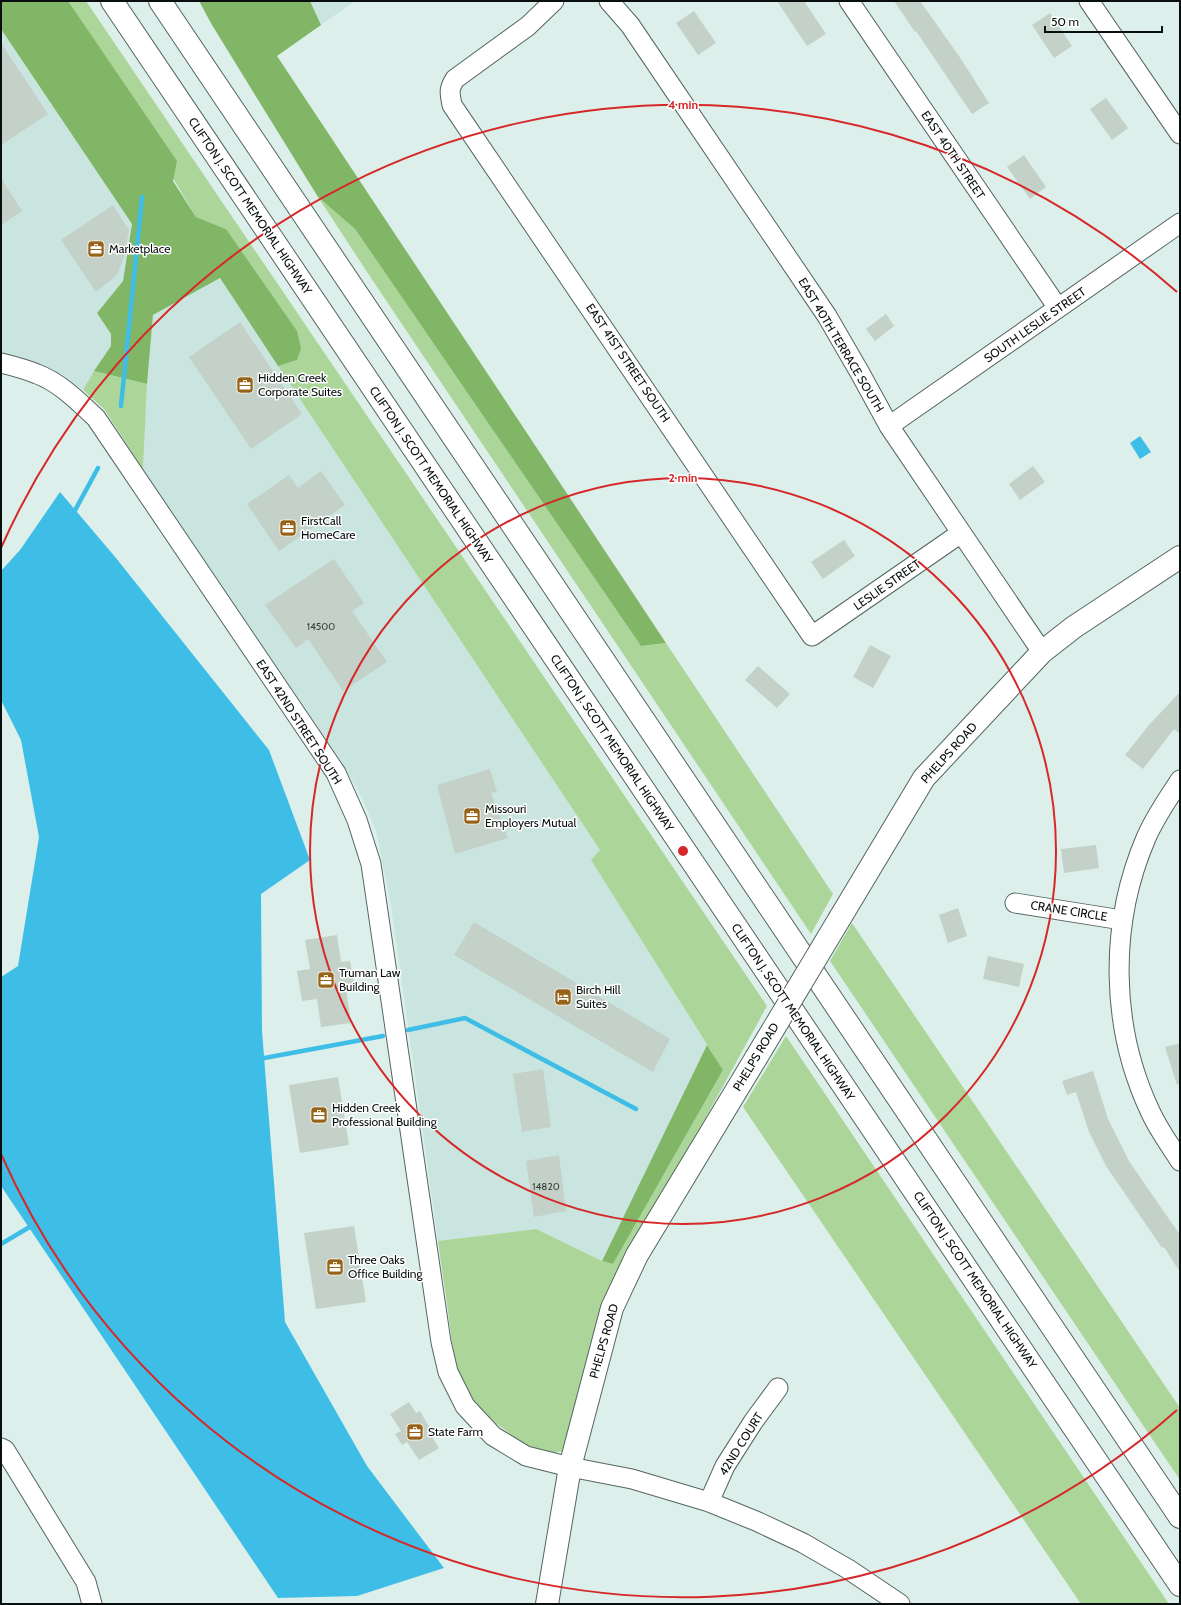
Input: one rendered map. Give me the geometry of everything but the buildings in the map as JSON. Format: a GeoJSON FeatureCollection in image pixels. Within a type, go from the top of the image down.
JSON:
{"type":"FeatureCollection","features":[{"type":"Feature","properties":{"kind":"main road","name":"CLIFTON J. SCOTT MEMORIAL HIGHWAY"},"geometry":{"type":"LineString","coordinates":[[112,1],[1180,1585]]}},
{"type":"Feature","properties":{"kind":"main road"},"geometry":{"type":"LineString","coordinates":[[160,1],[1180,1517]]}},
{"type":"Feature","properties":{"kind":"main road"},"geometry":{"type":"LineString","coordinates":[[171,1],[196,55]]}},
{"type":"Feature","properties":{"kind":"main road","name":"PHELPS ROAD"},"geometry":{"type":"LineString","coordinates":[[547,1604],[570,1467],[612,1308],[637,1255],[924,778],[1042,652],[1074,627],[1180,557]]}},
{"type":"Feature","properties":{"kind":"street","name":"EAST 41ST STREET SOUTH"},"geometry":{"type":"LineString","coordinates":[[554,1],[528,26],[455,79],[449,92],[452,105],[812,636]]}},
{"type":"Feature","properties":{"kind":"street","name":"EAST 40TH TERRACE SOUTH"},"geometry":{"type":"LineString","coordinates":[[609,1],[633,30],[827,316],[889,426],[1042,652]]}},
{"type":"Feature","properties":{"kind":"street","name":"EAST 40TH STREET"},"geometry":{"type":"LineString","coordinates":[[848,1],[1058,308]]}},
{"type":"Feature","properties":{"kind":"street"},"geometry":{"type":"LineString","coordinates":[[1089,1],[1180,134]]}},
{"type":"Feature","properties":{"kind":"street","name":"SOUTH LESLIE STREET"},"geometry":{"type":"LineString","coordinates":[[889,426],[1180,223]]}},
{"type":"Feature","properties":{"kind":"street","name":"EAST 42ND STREET SOUTH"},"geometry":{"type":"LineString","coordinates":[[1,363],[37,374],[51,381],[77,400],[96,418],[336,773],[357,820],[371,864],[440,1342],[448,1372],[465,1406],[492,1436],[526,1456],[570,1467],[632,1479],[709,1502],[756,1520],[803,1543],[848,1569],[900,1604]]}},
{"type":"Feature","properties":{"kind":"street","name":"LESLIE STREET"},"geometry":{"type":"LineString","coordinates":[[812,636],[961,533]]}},
{"type":"Feature","properties":{"kind":"street"},"geometry":{"type":"LineString","coordinates":[[1180,780],[1164,804],[1146,837],[1131,880],[1122,920],[1119,947],[1119,992],[1126,1037],[1135,1072],[1150,1112],[1180,1161]]}},
{"type":"Feature","properties":{"kind":"street","name":"CRANE CIRCLE"},"geometry":{"type":"LineString","coordinates":[[1015,903],[1122,920]]}},
{"type":"Feature","properties":{"kind":"street","name":"42ND COURT"},"geometry":{"type":"LineString","coordinates":[[709,1502],[725,1466],[752,1422],[778,1388]]}},
{"type":"Feature","properties":{"kind":"street"},"geometry":{"type":"LineString","coordinates":[[1,1448],[5,1450],[86,1582],[92,1604]]}},
{"type":"Feature","properties":{"kind":"shaded area"},"geometry":{"type":"Polygon","coordinates":[[[310,1],[355,1],[321,25],[310,1]]]}},
{"type":"Feature","properties":{"kind":"shaded area"},"geometry":{"type":"Polygon","coordinates":[[[1,29],[132,224],[123,281],[97,313],[111,334],[111,346],[83,390],[64,376],[50,369],[26,360],[1,355],[1,29]]]}},
{"type":"Feature","properties":{"kind":"shaded area"},"geometry":{"type":"Polygon","coordinates":[[[220,278],[600,850],[591,860],[707,1045],[602,1261],[536,1229],[438,1241],[391,906],[376,830],[362,798],[341,761],[143,469],[147,384],[153,315],[220,278]]]}},
{"type":"Feature","properties":{"kind":"green space"},"geometry":{"type":"Polygon","coordinates":[[[1,1],[68,1],[177,161],[173,181],[196,217],[226,229],[297,331],[301,348],[297,360],[278,366],[220,278],[153,315],[147,384],[94,371],[111,346],[111,334],[97,313],[123,281],[132,224],[1,29],[1,1]]]}},
{"type":"Feature","properties":{"kind":"green space"},"geometry":{"type":"Polygon","coordinates":[[[68,1],[86,1],[767,1006],[630,1256],[566,1450],[559,1452],[545,1452],[525,1444],[491,1419],[472,1399],[461,1378],[455,1356],[438,1241],[536,1229],[602,1261],[613,1264],[723,1070],[591,860],[600,850],[278,366],[297,360],[226,229],[196,217],[68,1]]]}},
{"type":"Feature","properties":{"kind":"green space"},"geometry":{"type":"Polygon","coordinates":[[[199,1],[310,1],[321,25],[277,56],[666,643],[641,646],[355,229],[318,197],[212,25],[199,1]]]}},
{"type":"Feature","properties":{"kind":"green space"},"geometry":{"type":"Polygon","coordinates":[[[318,197],[355,229],[641,646],[666,643],[833,894],[811,934],[373,281],[318,197]]]}},
{"type":"Feature","properties":{"kind":"green space"},"geometry":{"type":"Polygon","coordinates":[[[94,371],[147,384],[143,469],[104,409],[83,390],[94,371]]]}},
{"type":"Feature","properties":{"kind":"green space"},"geometry":{"type":"Polygon","coordinates":[[[852,923],[1180,1408],[1180,1480],[830,961],[852,923]]]}},
{"type":"Feature","properties":{"kind":"green space"},"geometry":{"type":"Polygon","coordinates":[[[786,1036],[1169,1604],[1081,1604],[743,1107],[786,1036]]]}},
{"type":"Feature","properties":{"kind":"green space"},"geometry":{"type":"Polygon","coordinates":[[[707,1045],[723,1070],[613,1264],[602,1261],[707,1045]]]}},
{"type":"Feature","properties":{"kind":"water"},"geometry":{"type":"Polygon","coordinates":[[[1140,436],[1151,452],[1140,459],[1130,443],[1140,436]]]}},
{"type":"Feature","properties":{"kind":"water"},"geometry":{"type":"Polygon","coordinates":[[[60,492],[116,558],[269,750],[310,860],[261,894],[262,1031],[285,1322],[367,1466],[444,1568],[357,1596],[278,1598],[1,1186],[1,977],[18,966],[39,837],[21,740],[1,700],[1,571],[20,550],[60,492]]]}},
{"type":"Feature","properties":{"kind":"waterway"},"geometry":{"type":"LineString","coordinates":[[121,406],[142,197]]}},
{"type":"Feature","properties":{"kind":"waterway"},"geometry":{"type":"LineString","coordinates":[[73,514],[98,468]]}},
{"type":"Feature","properties":{"kind":"waterway"},"geometry":{"type":"LineString","coordinates":[[408,1030],[465,1018],[636,1109]]}},
{"type":"Feature","properties":{"kind":"waterway"},"geometry":{"type":"LineString","coordinates":[[259,1059],[383,1036]]}},
{"type":"Feature","properties":{"kind":"waterway"},"geometry":{"type":"LineString","coordinates":[[1,1244],[33,1225]]}},
{"type":"Feature","properties":{"kind":"place","name":"Marketplace"},"geometry":{"type":"Point","coordinates":[96,249]}},
{"type":"Feature","properties":{"kind":"place","name":"Hidden Creek Corporate Suites"},"geometry":{"type":"Point","coordinates":[245,385]}},
{"type":"Feature","properties":{"kind":"place","name":"FirstCall HomeCare"},"geometry":{"type":"Point","coordinates":[288,528]}},
{"type":"Feature","properties":{"kind":"place","name":"Missouri Employers Mutual"},"geometry":{"type":"Point","coordinates":[472,816]}},
{"type":"Feature","properties":{"kind":"place","name":"Truman Law Building"},"geometry":{"type":"Point","coordinates":[326,980]}},
{"type":"Feature","properties":{"kind":"place","name":"Birch Hill Suites"},"geometry":{"type":"Point","coordinates":[563,997]}},
{"type":"Feature","properties":{"kind":"place","name":"Hidden Creek Professional Building"},"geometry":{"type":"Point","coordinates":[319,1115]}},
{"type":"Feature","properties":{"kind":"place","name":"Three Oaks Office Building"},"geometry":{"type":"Point","coordinates":[335,1267]}},
{"type":"Feature","properties":{"kind":"place","name":"State Farm"},"geometry":{"type":"Point","coordinates":[415,1432]}}]}
